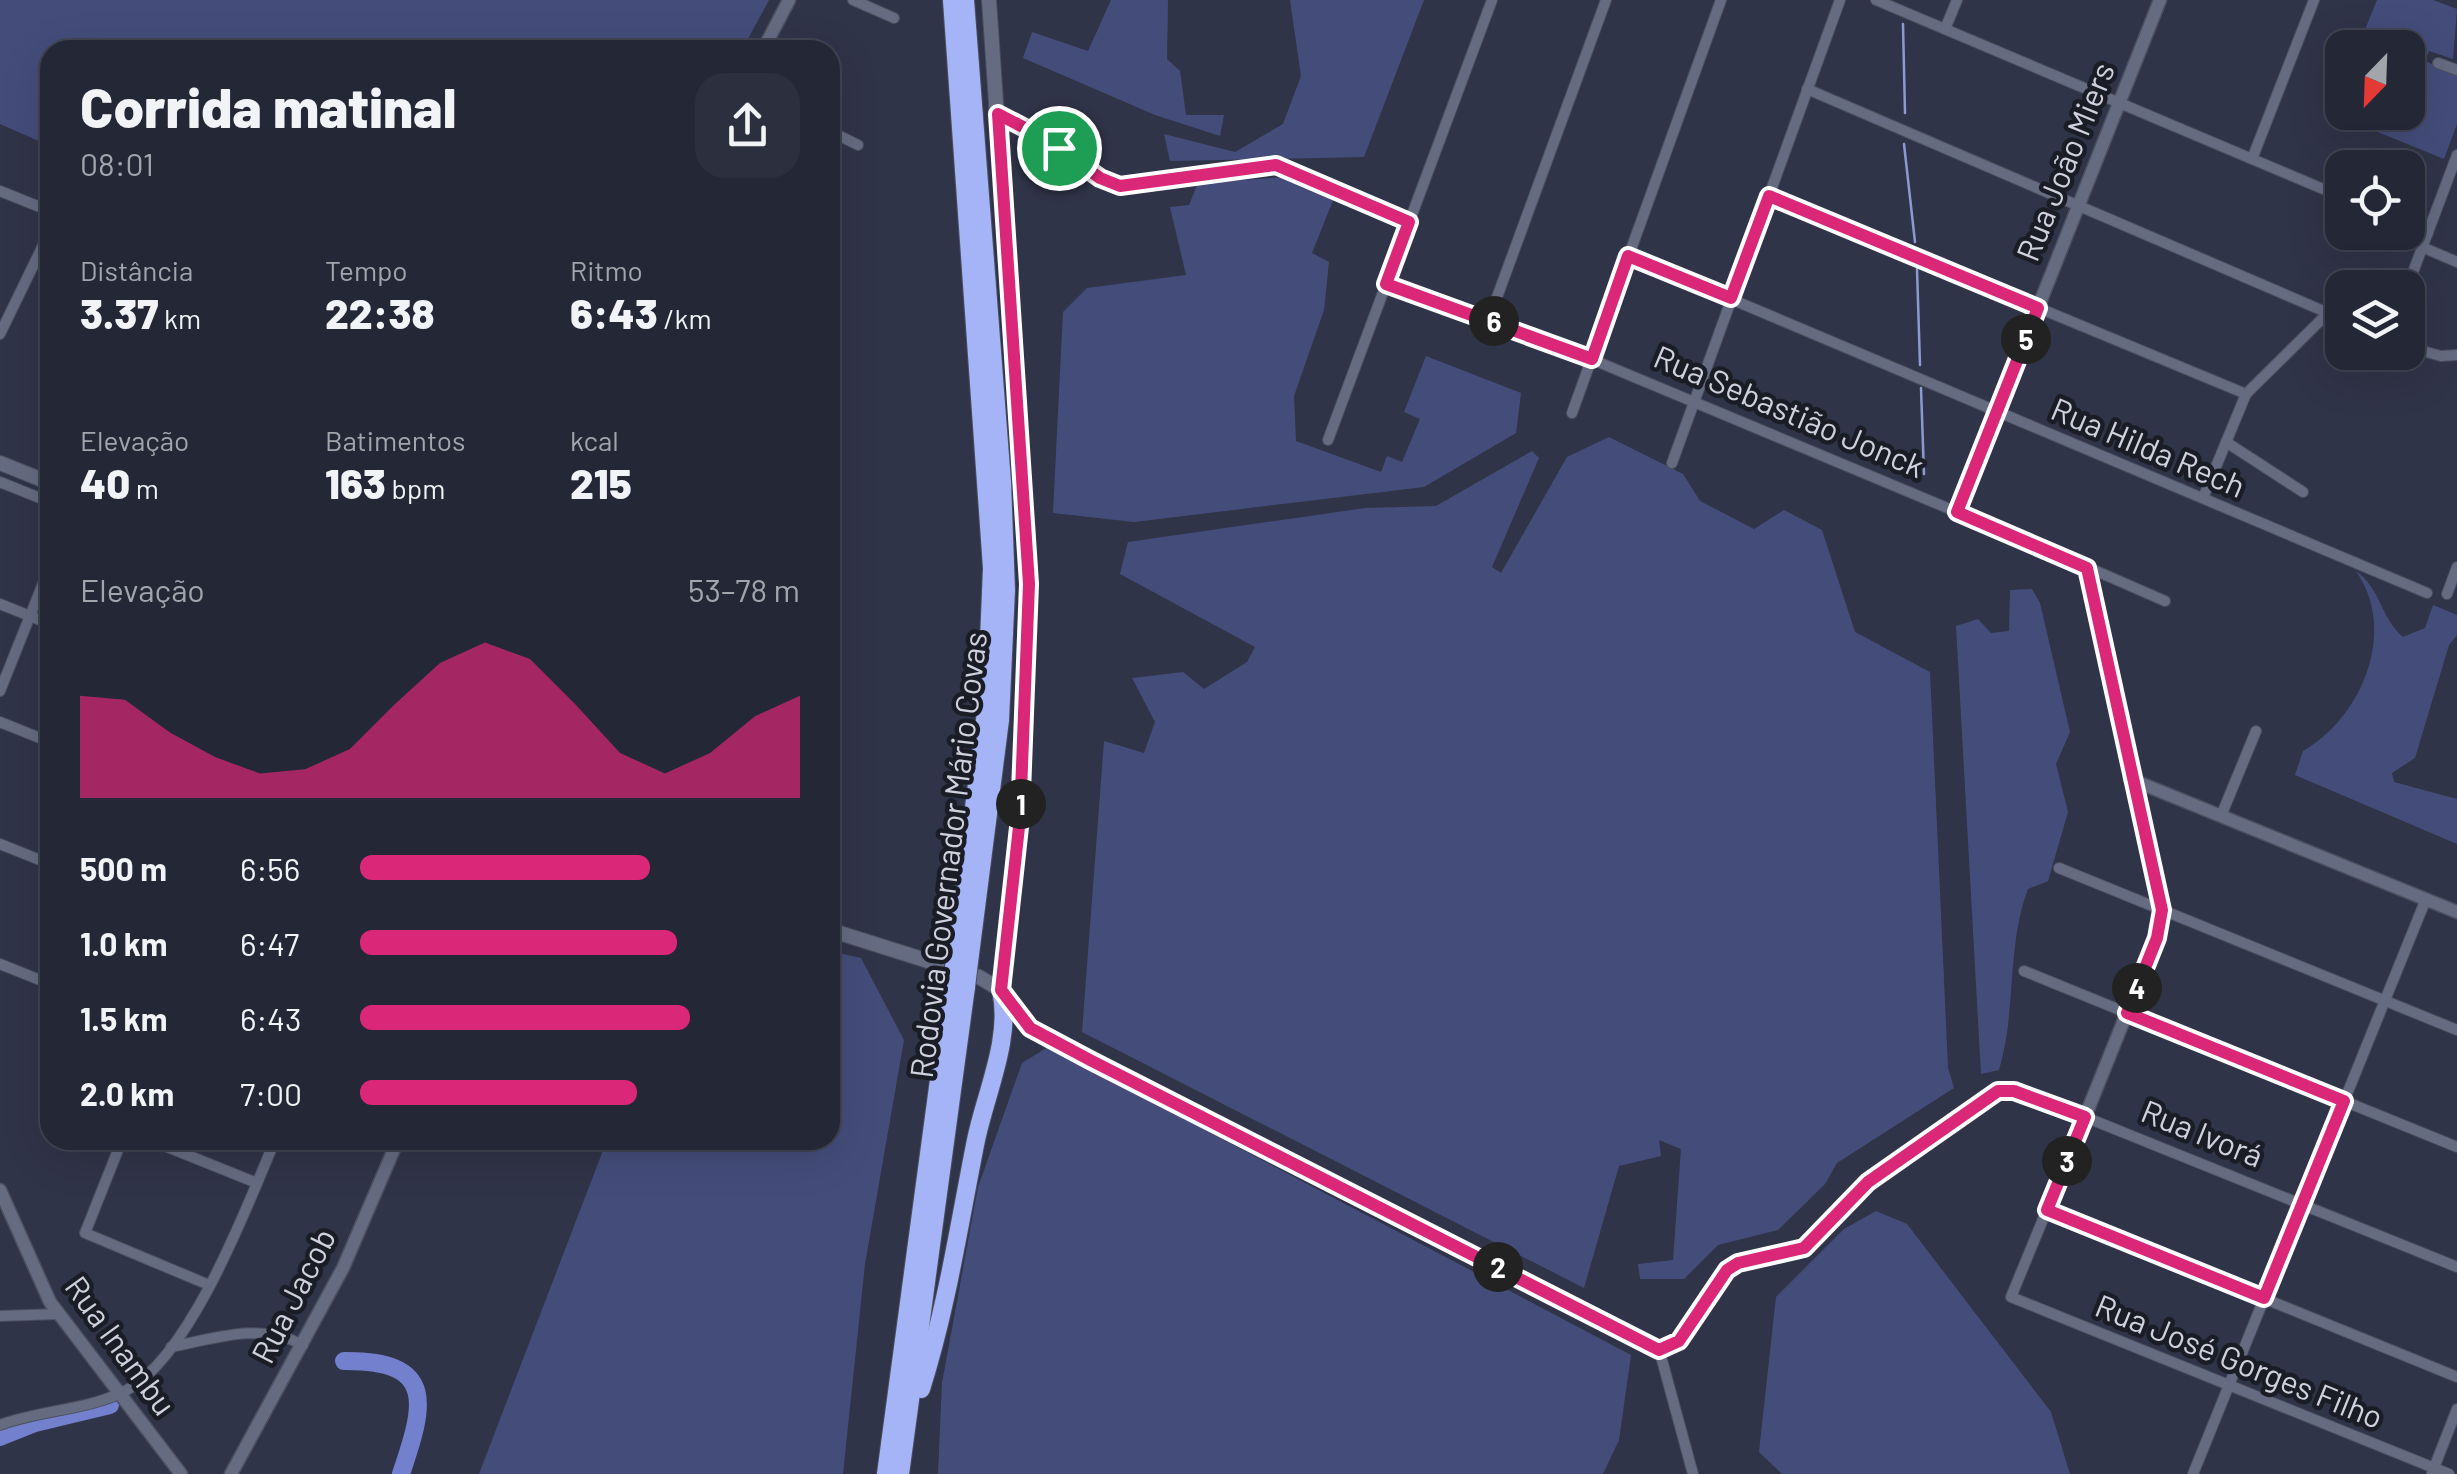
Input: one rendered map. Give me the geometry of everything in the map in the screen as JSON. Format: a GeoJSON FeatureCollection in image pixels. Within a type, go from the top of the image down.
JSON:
{"type":"FeatureCollection","features":[{"type":"Feature","properties":{"kind":"highway","name":"Rodovia Governador Mário Covas"},"geometry":{"type":"LineString","coordinates":[[900,1474],[962,960],[986,712],[992,568],[952,0]]}},
{"type":"Feature","properties":{"kind":"highway","name":"Rodovia Governador Mário Covas"},"geometry":{"type":"LineString","coordinates":[[962,960],[1000,720],[1006,590],[1002,482],[965,0]]}},
{"type":"Feature","properties":{"kind":"highway","name":"Rodovia Governador Mário Covas"},"geometry":{"type":"LineString","coordinates":[[886,1474],[959,985]]}},
{"type":"Feature","properties":{"kind":"highway"},"geometry":{"type":"LineString","coordinates":[[906,1437],[945,1313],[976,1142],[1006,1012],[1001,990]]}},
{"type":"Feature","properties":{"kind":"main road"},"geometry":{"type":"LineString","coordinates":[[840,933],[980,977],[1001,990],[1020,818],[1029,584],[989,0]]}},
{"type":"Feature","properties":{"kind":"main road"},"geometry":{"type":"LineString","coordinates":[[0,463],[40,479]]}},
{"type":"Feature","properties":{"kind":"street"},"geometry":{"type":"LineString","coordinates":[[768,40],[789,0]]}},
{"type":"Feature","properties":{"kind":"street"},"geometry":{"type":"LineString","coordinates":[[853,0],[894,18]]}},
{"type":"Feature","properties":{"kind":"street"},"geometry":{"type":"LineString","coordinates":[[1328,440],[1492,0]]}},
{"type":"Feature","properties":{"kind":"street"},"geometry":{"type":"LineString","coordinates":[[1489,319],[1606,0]]}},
{"type":"Feature","properties":{"kind":"street"},"geometry":{"type":"LineString","coordinates":[[1572,413],[1721,0]]}},
{"type":"Feature","properties":{"kind":"street"},"geometry":{"type":"LineString","coordinates":[[1672,463],[1840,0]]}},
{"type":"Feature","properties":{"kind":"street"},"geometry":{"type":"LineString","coordinates":[[1876,0],[2325,190]]}},
{"type":"Feature","properties":{"kind":"street"},"geometry":{"type":"LineString","coordinates":[[1946,29],[1956,0]]}},
{"type":"Feature","properties":{"kind":"street","name":"Rua João Miers"},"geometry":{"type":"LineString","coordinates":[[1957,512],[2160,0]]}},
{"type":"Feature","properties":{"kind":"street"},"geometry":{"type":"LineString","coordinates":[[2252,159],[2314,0]]}},
{"type":"Feature","properties":{"kind":"street"},"geometry":{"type":"LineString","coordinates":[[2438,63],[2457,70]]}},
{"type":"Feature","properties":{"kind":"street"},"geometry":{"type":"LineString","coordinates":[[1808,89],[2325,312]]}},
{"type":"Feature","properties":{"kind":"street"},"geometry":{"type":"LineString","coordinates":[[998,114],[1044,138],[1110,183],[1136,184],[1276,165],[1409,222]]}},
{"type":"Feature","properties":{"kind":"street"},"geometry":{"type":"LineString","coordinates":[[840,136],[858,144]]}},
{"type":"Feature","properties":{"kind":"street"},"geometry":{"type":"LineString","coordinates":[[2425,240],[2457,155]]}},
{"type":"Feature","properties":{"kind":"street"},"geometry":{"type":"LineString","coordinates":[[0,191],[40,208]]}},
{"type":"Feature","properties":{"kind":"street"},"geometry":{"type":"LineString","coordinates":[[1769,196],[2246,394]]}},
{"type":"Feature","properties":{"kind":"street"},"geometry":{"type":"LineString","coordinates":[[2425,248],[2457,262]]}},
{"type":"Feature","properties":{"kind":"street"},"geometry":{"type":"LineString","coordinates":[[0,334],[40,251]]}},
{"type":"Feature","properties":{"kind":"street","name":"Rua Hilda Rech"},"geometry":{"type":"LineString","coordinates":[[1628,256],[2427,593]]}},
{"type":"Feature","properties":{"kind":"street","name":"Rua Sebastião Jonck"},"geometry":{"type":"LineString","coordinates":[[1386,284],[1592,359],[2166,601]]}},
{"type":"Feature","properties":{"kind":"street"},"geometry":{"type":"LineString","coordinates":[[2203,498],[2246,394],[2325,316]]}},
{"type":"Feature","properties":{"kind":"street"},"geometry":{"type":"LineString","coordinates":[[2425,349],[2457,355]]}},
{"type":"Feature","properties":{"kind":"street"},"geometry":{"type":"LineString","coordinates":[[2226,442],[2303,492]]}},
{"type":"Feature","properties":{"kind":"street"},"geometry":{"type":"LineString","coordinates":[[0,482],[40,498]]}},
{"type":"Feature","properties":{"kind":"street"},"geometry":{"type":"LineString","coordinates":[[2447,594],[2457,567]]}},
{"type":"Feature","properties":{"kind":"street"},"geometry":{"type":"LineString","coordinates":[[2087,568],[2130,779],[2162,910],[2157,938],[2047,1210],[2457,1376]]}},
{"type":"Feature","properties":{"kind":"street"},"geometry":{"type":"LineString","coordinates":[[0,691],[40,591]]}},
{"type":"Feature","properties":{"kind":"street"},"geometry":{"type":"LineString","coordinates":[[0,604],[40,620]]}},
{"type":"Feature","properties":{"kind":"street"},"geometry":{"type":"LineString","coordinates":[[0,722],[40,738]]}},
{"type":"Feature","properties":{"kind":"street"},"geometry":{"type":"LineString","coordinates":[[2221,816],[2256,731]]}},
{"type":"Feature","properties":{"kind":"street"},"geometry":{"type":"LineString","coordinates":[[2130,779],[2457,912]]}},
{"type":"Feature","properties":{"kind":"street"},"geometry":{"type":"LineString","coordinates":[[0,844],[40,860]]}},
{"type":"Feature","properties":{"kind":"street"},"geometry":{"type":"LineString","coordinates":[[2059,868],[2457,1030]]}},
{"type":"Feature","properties":{"kind":"street"},"geometry":{"type":"LineString","coordinates":[[2193,1474],[2426,899]]}},
{"type":"Feature","properties":{"kind":"street"},"geometry":{"type":"LineString","coordinates":[[0,964],[40,980]]}},
{"type":"Feature","properties":{"kind":"street"},"geometry":{"type":"LineString","coordinates":[[2024,971],[2457,1147]]}},
{"type":"Feature","properties":{"kind":"street"},"geometry":{"type":"LineString","coordinates":[[1001,990],[1030,1028],[1659,1350],[1693,1474]]}},
{"type":"Feature","properties":{"kind":"street"},"geometry":{"type":"LineString","coordinates":[[1002,1034],[1030,1028]]}},
{"type":"Feature","properties":{"kind":"street","name":"Rua Ivorá"},"geometry":{"type":"LineString","coordinates":[[1659,1350],[1679,1341],[1727,1270],[1738,1263],[1804,1248],[1868,1182],[1998,1091],[2014,1091],[2085,1117],[2457,1267]]}},
{"type":"Feature","properties":{"kind":"street"},"geometry":{"type":"LineString","coordinates":[[118,1150],[85,1232],[209,1285]]}},
{"type":"Feature","properties":{"kind":"street"},"geometry":{"type":"LineString","coordinates":[[175,1150],[257,1183]]}},
{"type":"Feature","properties":{"kind":"street"},"geometry":{"type":"LineString","coordinates":[[0,1425],[119,1394],[146,1377],[171,1347],[209,1285],[272,1150]]}},
{"type":"Feature","properties":{"kind":"street","name":"Rua Jacob"},"geometry":{"type":"LineString","coordinates":[[231,1474],[303,1345],[393,1150]]}},
{"type":"Feature","properties":{"kind":"street","name":"Rua Inambu"},"geometry":{"type":"LineString","coordinates":[[0,1190],[58,1314],[182,1474]]}},
{"type":"Feature","properties":{"kind":"street","name":"Rua José Gorges Filho"},"geometry":{"type":"LineString","coordinates":[[2047,1210],[2011,1297],[2432,1471],[2449,1474]]}},
{"type":"Feature","properties":{"kind":"street"},"geometry":{"type":"LineString","coordinates":[[0,1316],[58,1314]]}},
{"type":"Feature","properties":{"kind":"street"},"geometry":{"type":"LineString","coordinates":[[171,1347],[254,1332],[282,1334],[303,1345]]}},
{"type":"Feature","properties":{"kind":"street"},"geometry":{"type":"LineString","coordinates":[[2432,1471],[2457,1410]]}},
{"type":"Feature","properties":{"kind":"shaded area"},"geometry":{"type":"Polygon","coordinates":[[[0,0],[769,0],[747,40],[40,40],[40,142],[0,124],[0,0]]]}},
{"type":"Feature","properties":{"kind":"shaded area"},"geometry":{"type":"Polygon","coordinates":[[[1111,0],[1168,0],[1167,59],[1180,71],[1186,115],[1224,115],[1220,136],[1155,115],[1023,58],[1032,32],[1088,51],[1111,0]]]}},
{"type":"Feature","properties":{"kind":"shaded area"},"geometry":{"type":"Polygon","coordinates":[[[1290,0],[1424,0],[1364,157],[1170,161],[1164,134],[1235,152],[1283,124],[1301,76],[1290,0]]]}},
{"type":"Feature","properties":{"kind":"shaded area"},"geometry":{"type":"Polygon","coordinates":[[[2377,0],[2433,0],[2457,9],[2453,59],[2429,51],[2425,61],[2425,30],[2365,30],[2377,0]]]}},
{"type":"Feature","properties":{"kind":"shaded area"},"geometry":{"type":"Polygon","coordinates":[[[2425,61],[2457,75],[2457,124],[2444,159],[2373,130],[2425,130],[2425,61]]]}},
{"type":"Feature","properties":{"kind":"shaded area"},"geometry":{"type":"Polygon","coordinates":[[[1285,177],[1334,198],[1312,253],[1329,262],[1324,310],[1294,396],[1296,441],[1381,472],[1387,456],[1402,462],[1420,419],[1404,412],[1426,356],[1521,393],[1516,433],[1424,487],[1134,522],[1053,513],[1063,312],[1087,288],[1186,275],[1170,207],[1189,205],[1198,183],[1285,177]]]}},
{"type":"Feature","properties":{"kind":"shaded area"},"geometry":{"type":"Polygon","coordinates":[[[1609,437],[1683,474],[1700,501],[1754,529],[1784,510],[1822,530],[1855,632],[1930,672],[1948,1068],[1954,1088],[1837,1163],[1825,1184],[1778,1230],[1718,1245],[1684,1279],[1640,1279],[1638,1264],[1673,1260],[1681,1149],[1659,1140],[1661,1156],[1619,1166],[1584,1288],[1082,1032],[1104,741],[1144,753],[1155,722],[1132,678],[1183,672],[1204,689],[1247,662],[1255,647],[1120,574],[1128,542],[1365,508],[1436,506],[1532,451],[1539,458],[1492,567],[1501,573],[1567,457],[1609,437]]]}},
{"type":"Feature","properties":{"kind":"shaded area"},"geometry":{"type":"Polygon","coordinates":[[[2356,571],[2371,586],[2389,621],[2403,637],[2425,628],[2433,605],[2457,615],[2457,635],[2449,645],[2415,758],[2392,773],[2394,782],[2457,799],[2457,844],[2295,775],[2303,751],[2342,717],[2367,671],[2374,620],[2356,571]]]}},
{"type":"Feature","properties":{"kind":"shaded area"},"geometry":{"type":"Polygon","coordinates":[[[2032,589],[2040,603],[2070,732],[2056,764],[2068,812],[2048,881],[2028,889],[2021,911],[1999,1070],[1981,1074],[1956,626],[1978,619],[1991,633],[2009,631],[2010,590],[2032,589]]]}},
{"type":"Feature","properties":{"kind":"shaded area"},"geometry":{"type":"Polygon","coordinates":[[[840,953],[861,958],[904,1040],[865,1264],[843,1474],[479,1474],[603,1150],[840,1150],[840,953]]]}},
{"type":"Feature","properties":{"kind":"shaded area"},"geometry":{"type":"Polygon","coordinates":[[[1048,1047],[1631,1355],[1619,1440],[1603,1474],[938,1474],[942,1383],[978,1187],[1022,1063],[1048,1047]]]}},
{"type":"Feature","properties":{"kind":"shaded area"},"geometry":{"type":"Polygon","coordinates":[[[1876,1211],[1907,1224],[2051,1412],[2070,1474],[1782,1474],[1759,1452],[1776,1297],[1844,1229],[1876,1211]]]}},
{"type":"Feature","properties":{"kind":"waterway"},"geometry":{"type":"LineString","coordinates":[[1903,24],[1905,113]]}},
{"type":"Feature","properties":{"kind":"waterway"},"geometry":{"type":"LineString","coordinates":[[1904,144],[1915,242]]}},
{"type":"Feature","properties":{"kind":"waterway"},"geometry":{"type":"LineString","coordinates":[[1917,269],[1920,365]]}},
{"type":"Feature","properties":{"kind":"waterway"},"geometry":{"type":"LineString","coordinates":[[1921,388],[1924,474]]}},
{"type":"Feature","properties":{"kind":"waterway"},"geometry":{"type":"LineString","coordinates":[[344,1361],[374,1363],[396,1369],[409,1378],[418,1408],[401,1474]]}},
{"type":"Feature","properties":{"kind":"waterway"},"geometry":{"type":"LineString","coordinates":[[0,1437],[35,1423],[110,1405]]}},
{"type":"Feature","properties":{"kind":"route"},"geometry":{"type":"LineString","coordinates":[[998,114],[1059,148],[1100,178],[1120,186],[1263,166],[1296,170],[1409,222],[1386,284],[1592,359],[1628,256],[1731,298],[1769,196],[2038,308],[1957,512],[2087,568],[2130,779],[2162,910],[2160,930],[2127,1013],[2344,1101],[2264,1298],[2047,1210],[2085,1117],[2014,1091],[1998,1091],[1868,1182],[1818,1238],[1804,1248],[1738,1263],[1727,1270],[1679,1341],[1659,1350],[1050,1040],[1020,1019],[1001,990],[1024,767],[1028,546],[998,114]]}}]}
